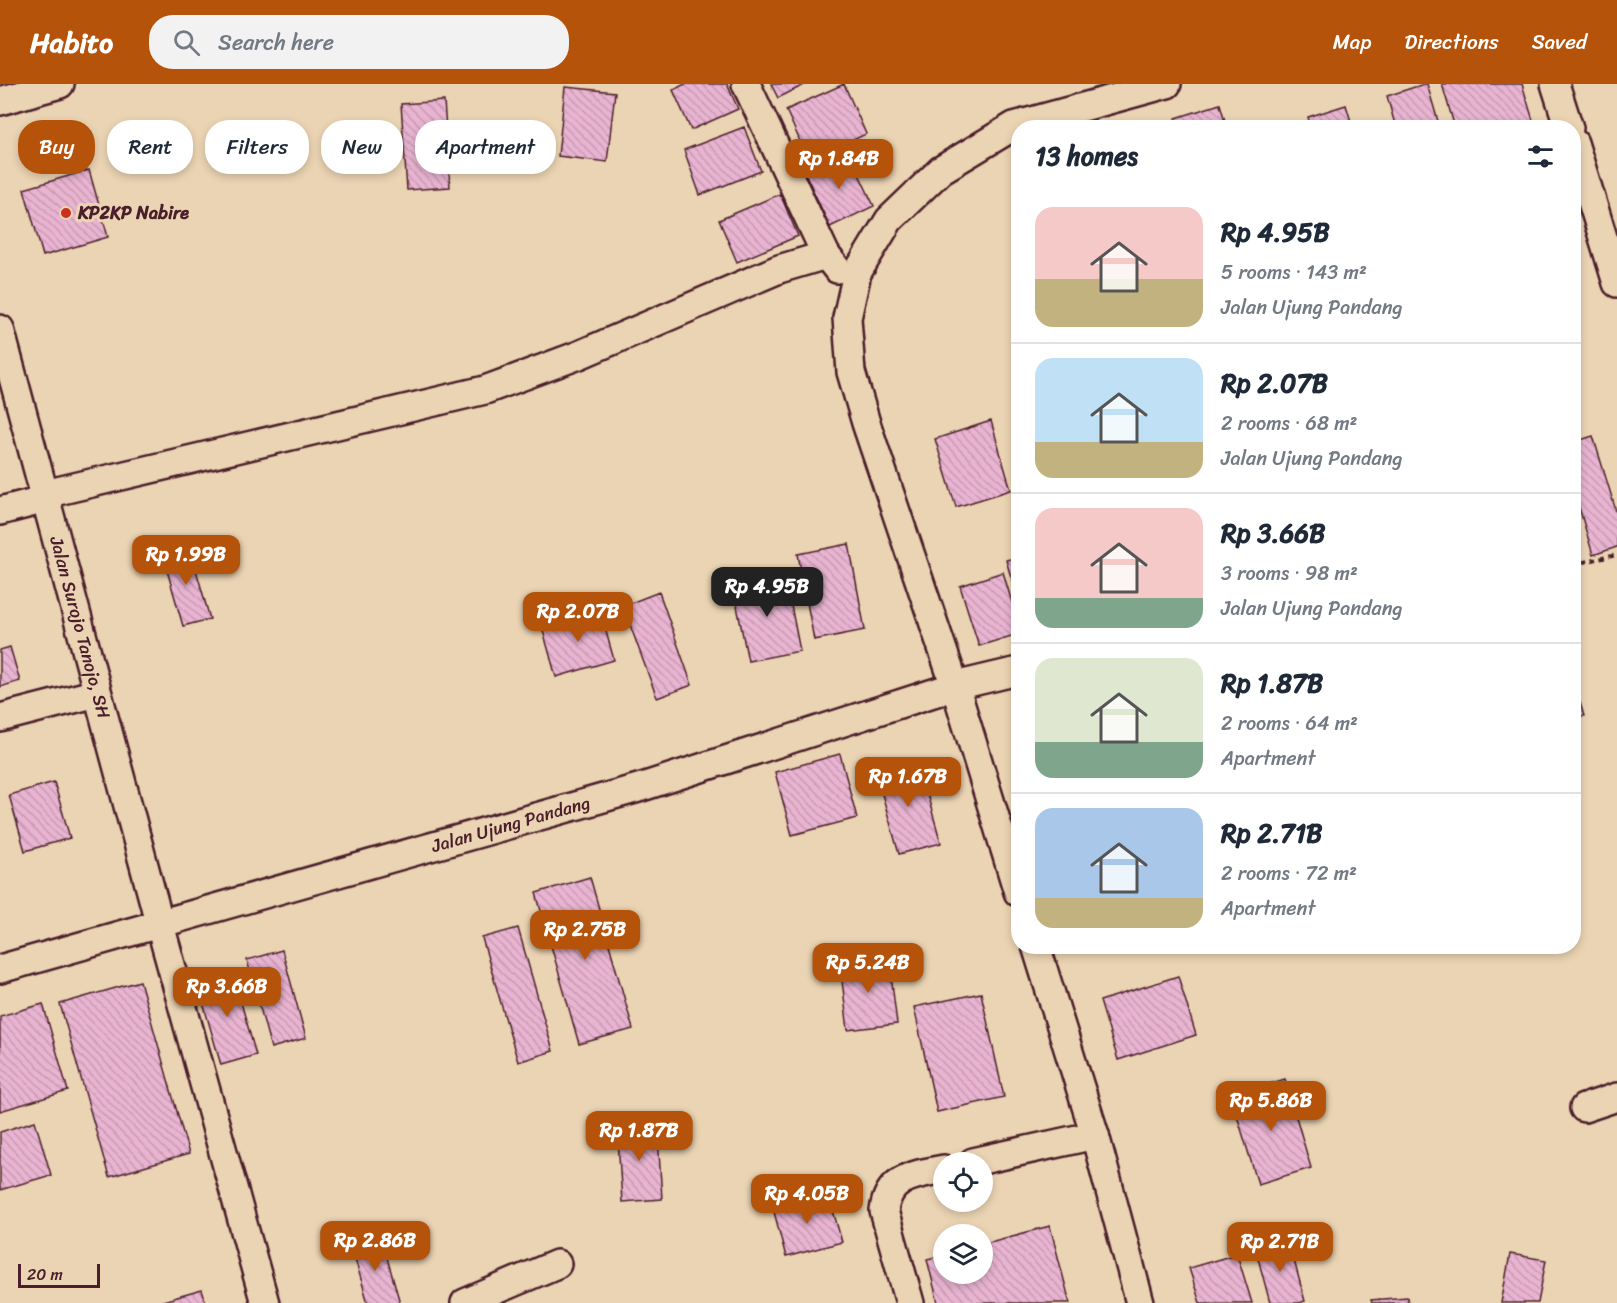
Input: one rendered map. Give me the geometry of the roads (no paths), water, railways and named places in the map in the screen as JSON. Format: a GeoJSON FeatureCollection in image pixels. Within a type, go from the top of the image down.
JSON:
{"type":"FeatureCollection","features":[{"type":"Feature","properties":{"kind":"street"},"geometry":{"type":"LineString","coordinates":[[0,101],[60,84]]}},
{"type":"Feature","properties":{"kind":"street"},"geometry":{"type":"LineString","coordinates":[[746,84],[826,255],[853,292]]}},
{"type":"Feature","properties":{"kind":"street"},"geometry":{"type":"LineString","coordinates":[[1036,120],[1167,84]]}},
{"type":"Feature","properties":{"kind":"street"},"geometry":{"type":"LineString","coordinates":[[1555,84],[1566,120]]}},
{"type":"Feature","properties":{"kind":"street"},"geometry":{"type":"LineString","coordinates":[[1011,128],[940,170],[889,220],[858,273],[847,318],[851,372],[866,423],[955,686],[1011,869]]}},
{"type":"Feature","properties":{"kind":"street"},"geometry":{"type":"LineString","coordinates":[[1581,165],[1617,283]]}},
{"type":"Feature","properties":{"kind":"street"},"geometry":{"type":"LineString","coordinates":[[0,511],[46,496],[485,390],[579,355],[779,269],[826,255]]}},
{"type":"Feature","properties":{"kind":"street","name":"Jalan Surojo Tanojo, SH"},"geometry":{"type":"LineString","coordinates":[[0,329],[264,1303]]}},
{"type":"Feature","properties":{"kind":"street","name":"Jalan Ujung Pandang"},"geometry":{"type":"LineString","coordinates":[[0,969],[642,787],[955,686],[1011,673]]}},
{"type":"Feature","properties":{"kind":"street"},"geometry":{"type":"LineString","coordinates":[[0,718],[97,693]]}},
{"type":"Feature","properties":{"kind":"street"},"geometry":{"type":"LineString","coordinates":[[1038,954],[1095,1135],[1140,1303]]}},
{"type":"Feature","properties":{"kind":"street"},"geometry":{"type":"LineString","coordinates":[[1584,1108],[1617,1097]]}},
{"type":"Feature","properties":{"kind":"street"},"geometry":{"type":"LineString","coordinates":[[993,1158],[1095,1135]]}},
{"type":"Feature","properties":{"kind":"street"},"geometry":{"type":"LineString","coordinates":[[910,1303],[884,1211],[885,1199],[892,1186],[908,1177],[933,1171]]}},
{"type":"Feature","properties":{"kind":"street"},"geometry":{"type":"LineString","coordinates":[[465,1303],[557,1264]]}},
{"type":"Feature","properties":{"kind":"place","name":"KP2KP Nabire"},"geometry":{"type":"Point","coordinates":[66,213]}}]}
